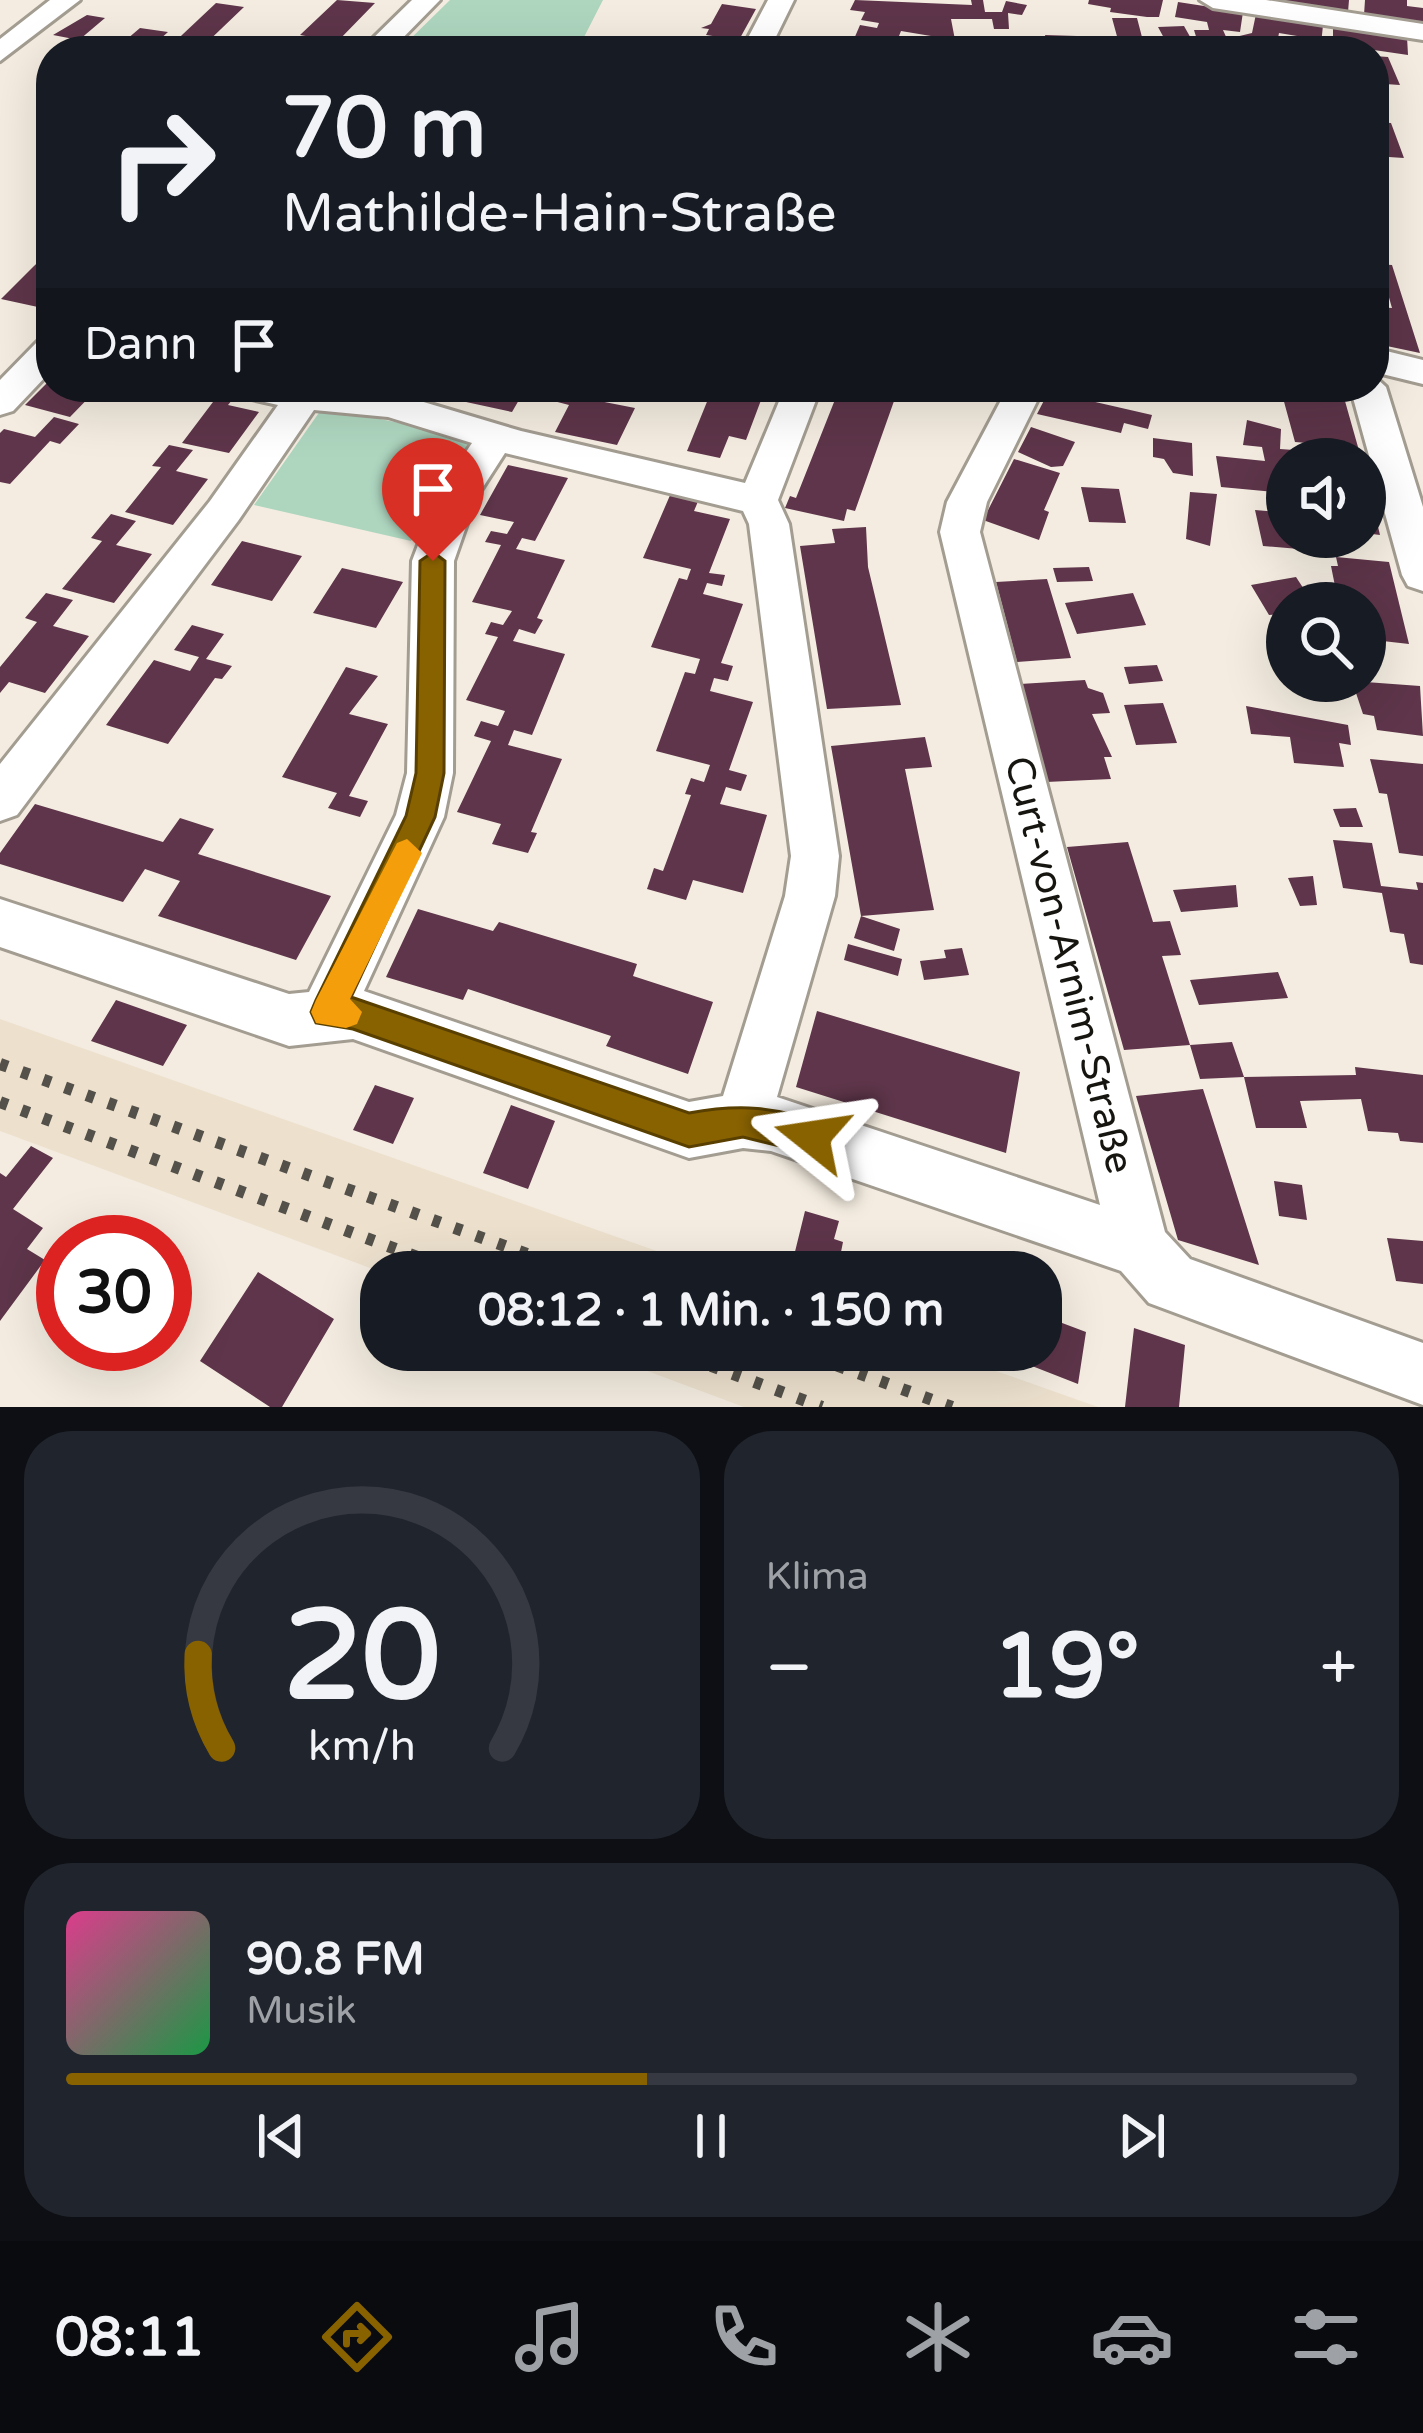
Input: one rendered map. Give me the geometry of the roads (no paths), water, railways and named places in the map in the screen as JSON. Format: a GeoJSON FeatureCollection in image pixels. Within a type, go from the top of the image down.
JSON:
{"type":"FeatureCollection","features":[{"type":"Feature","properties":{"kind":"street"},"geometry":{"type":"LineString","coordinates":[[0,54],[67,0]]}},
{"type":"Feature","properties":{"kind":"street"},"geometry":{"type":"LineString","coordinates":[[390,36],[427,0]]}},
{"type":"Feature","properties":{"kind":"street"},"geometry":{"type":"LineString","coordinates":[[763,36],[781,0]]}},
{"type":"Feature","properties":{"kind":"street"},"geometry":{"type":"LineString","coordinates":[[1213,0],[1423,32]]}},
{"type":"Feature","properties":{"kind":"street"},"geometry":{"type":"LineString","coordinates":[[0,54],[34,60]]}},
{"type":"Feature","properties":{"kind":"street"},"geometry":{"type":"LineString","coordinates":[[1389,364],[1423,372]]}},
{"type":"Feature","properties":{"kind":"street"},"geometry":{"type":"LineString","coordinates":[[0,402],[36,365]]}},
{"type":"Feature","properties":{"kind":"street"},"geometry":{"type":"LineString","coordinates":[[0,800],[224,511],[300,402]]}},
{"type":"Feature","properties":{"kind":"street"},"geometry":{"type":"LineString","coordinates":[[411,402],[496,437],[758,500]]}},
{"type":"Feature","properties":{"kind":"street"},"geometry":{"type":"LineString","coordinates":[[743,1120],[810,896],[815,856],[770,524],[758,500],[797,402]]}},
{"type":"Feature","properties":{"kind":"street","name":"Curt-von-Arnim-Straße"},"geometry":{"type":"LineString","coordinates":[[1018,402],[967,502],[960,532],[1140,1248]]}},
{"type":"Feature","properties":{"kind":"street"},"geometry":{"type":"LineString","coordinates":[[1372,402],[1423,575]]}},
{"type":"Feature","properties":{"kind":"street"},"geometry":{"type":"LineString","coordinates":[[327,1012],[420,817],[430,773],[433,561],[457,495],[496,437]]}},
{"type":"Feature","properties":{"kind":"street"},"geometry":{"type":"LineString","coordinates":[[0,923],[290,1020],[327,1012],[353,1013],[689,1130],[743,1120],[771,1123],[1140,1248],[1170,1282],[1423,1374]]}},
{"type":"Feature","properties":{"kind":"railway"},"geometry":{"type":"LineString","coordinates":[[0,1064],[519,1251]]}},
{"type":"Feature","properties":{"kind":"railway"},"geometry":{"type":"LineString","coordinates":[[0,1102],[401,1251]]}},
{"type":"Feature","properties":{"kind":"railway"},"geometry":{"type":"LineString","coordinates":[[725,1371],[822,1407]]}},
{"type":"Feature","properties":{"kind":"railway"},"geometry":{"type":"LineString","coordinates":[[852,1371],[952,1407]]}}]}
